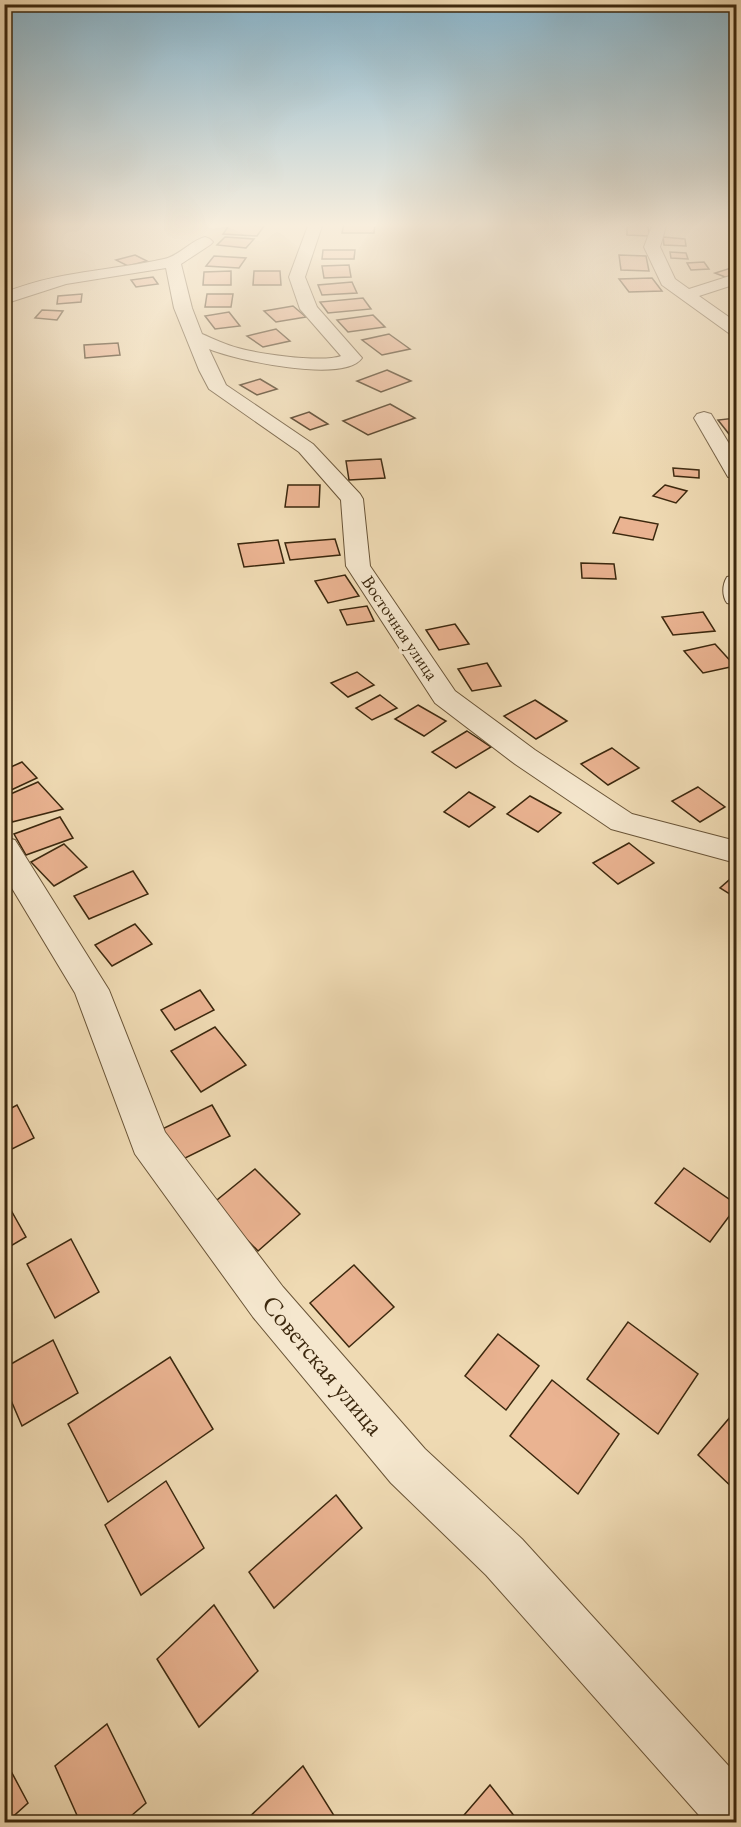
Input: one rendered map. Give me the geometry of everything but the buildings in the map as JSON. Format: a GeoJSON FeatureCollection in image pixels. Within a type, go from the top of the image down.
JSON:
{"type":"FeatureCollection","features":[{"type":"Feature","properties":{"kind":"street","name":"Восточная улица"},"geometry":{"type":"LineString","coordinates":[[183,308],[219,389],[306,448],[352,499],[358,566],[445,697],[525,757],[622,822],[736,852]]}},
{"type":"Feature","properties":{"kind":"street"},"geometry":{"type":"LineString","coordinates":[[194,337],[234,353],[282,361],[334,365],[353,358],[309,308]]}},
{"type":"Feature","properties":{"kind":"street"},"geometry":{"type":"LineString","coordinates":[[705,308],[736,330]]}},
{"type":"Feature","properties":{"kind":"street"},"geometry":{"type":"LineString","coordinates":[[704,418],[736,472]]}},
{"type":"Feature","properties":{"kind":"street"},"geometry":{"type":"LineString","coordinates":[[736,582],[736,598]]}},
{"type":"Feature","properties":{"kind":"street","name":"Советская улица"},"geometry":{"type":"LineString","coordinates":[[4,848],[91,990],[149,1142],[268,1302],[408,1466],[504,1557],[736,1815]]}}]}
